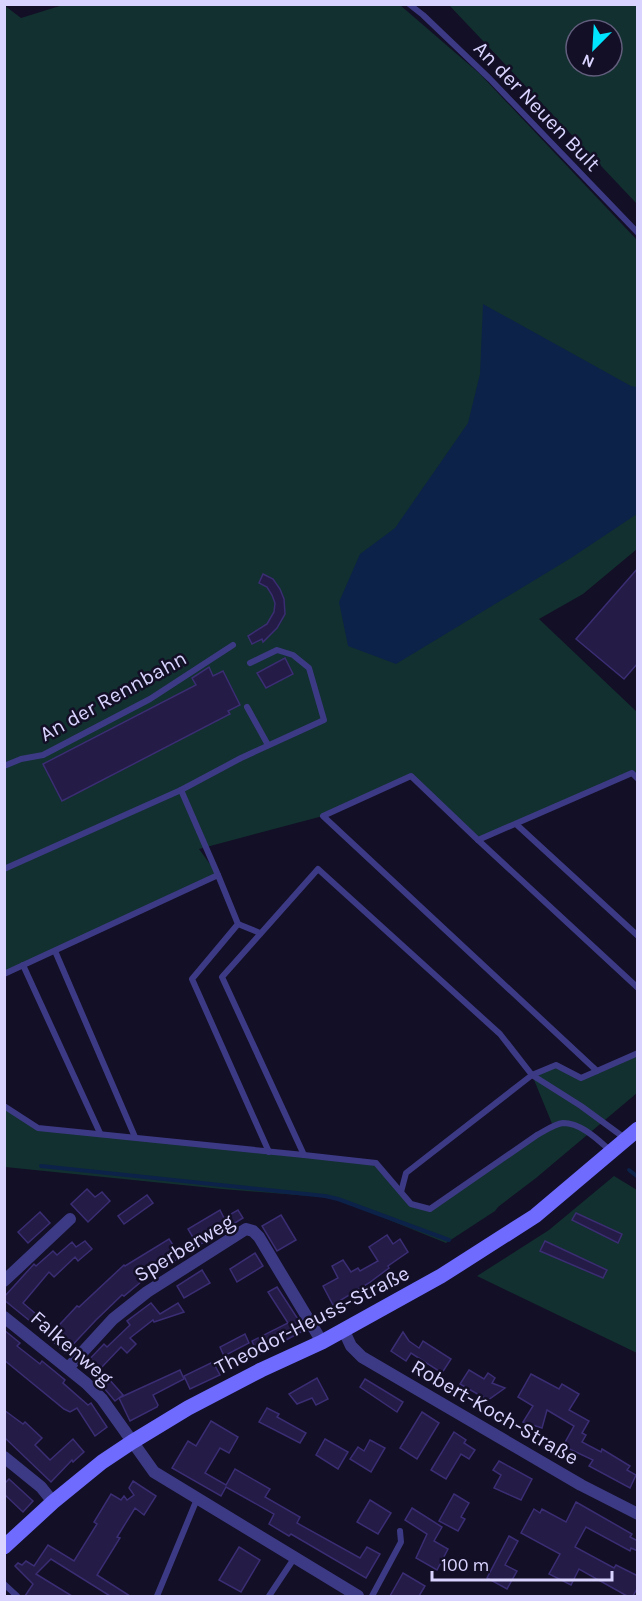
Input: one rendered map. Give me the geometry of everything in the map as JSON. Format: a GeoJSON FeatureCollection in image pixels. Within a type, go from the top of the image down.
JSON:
{"type":"FeatureCollection","features":[{"type":"Feature","properties":{"kind":"street","name":"Theodor-Heuss-Straße"},"geometry":{"type":"LineString","coordinates":[[4,1547],[53,1502],[102,1462],[132,1442],[188,1408],[344,1331],[441,1276],[535,1216],[632,1134]]}},
{"type":"Feature","properties":{"kind":"street"},"geometry":{"type":"LineString","coordinates":[[4,1281],[70,1219]]}},
{"type":"Feature","properties":{"kind":"street","name":"Sperberweg"},"geometry":{"type":"LineString","coordinates":[[68,1368],[113,1319],[147,1292],[246,1229],[260,1237],[322,1342]]}},
{"type":"Feature","properties":{"kind":"street","name":"Falkenweg"},"geometry":{"type":"LineString","coordinates":[[4,1317],[68,1368],[102,1399],[154,1472],[358,1596]]}},
{"type":"Feature","properties":{"kind":"street","name":"Robert-Koch-Straße"},"geometry":{"type":"LineString","coordinates":[[344,1331],[351,1346],[362,1357],[581,1485],[638,1514]]}},
{"type":"Feature","properties":{"kind":"street"},"geometry":{"type":"LineString","coordinates":[[4,1457],[41,1487],[53,1502]]}},
{"type":"Feature","properties":{"kind":"lane","name":"An der Neuen Bult"},"geometry":{"type":"LineString","coordinates":[[409,4],[490,80],[638,233]]}},
{"type":"Feature","properties":{"kind":"lane","name":"An der Rennbahn"},"geometry":{"type":"LineString","coordinates":[[4,766],[21,759],[43,755],[150,699],[233,645]]}},
{"type":"Feature","properties":{"kind":"lane"},"geometry":{"type":"LineString","coordinates":[[4,869],[181,790],[268,745],[324,720],[309,668],[293,655],[277,650],[250,663]]}},
{"type":"Feature","properties":{"kind":"lane"},"geometry":{"type":"LineString","coordinates":[[247,708],[268,745]]}},
{"type":"Feature","properties":{"kind":"lane"},"geometry":{"type":"LineString","coordinates":[[478,840],[632,773],[638,779]]}},
{"type":"Feature","properties":{"kind":"lane"},"geometry":{"type":"LineString","coordinates":[[597,1071],[323,816],[411,776],[638,988]]}},
{"type":"Feature","properties":{"kind":"lane"},"geometry":{"type":"LineString","coordinates":[[181,790],[238,924],[260,933]]}},
{"type":"Feature","properties":{"kind":"lane"},"geometry":{"type":"LineString","coordinates":[[516,824],[638,936]]}},
{"type":"Feature","properties":{"kind":"lane"},"geometry":{"type":"LineString","coordinates":[[304,1155],[222,976],[318,868],[500,1034],[532,1075],[580,1106],[632,1134]]}},
{"type":"Feature","properties":{"kind":"lane"},"geometry":{"type":"LineString","coordinates":[[4,974],[218,875]]}},
{"type":"Feature","properties":{"kind":"lane"},"geometry":{"type":"LineString","coordinates":[[238,924],[192,979],[269,1152]]}},
{"type":"Feature","properties":{"kind":"lane"},"geometry":{"type":"LineString","coordinates":[[55,951],[135,1137]]}},
{"type":"Feature","properties":{"kind":"lane"},"geometry":{"type":"LineString","coordinates":[[23,965],[100,1133]]}},
{"type":"Feature","properties":{"kind":"lane"},"geometry":{"type":"LineString","coordinates":[[401,1192],[406,1173],[532,1075],[556,1065],[582,1078],[638,1053]]}},
{"type":"Feature","properties":{"kind":"lane"},"geometry":{"type":"LineString","coordinates":[[4,1106],[38,1128],[376,1163],[411,1204],[430,1209],[553,1126],[563,1123],[583,1129],[612,1152]]}},
{"type":"Feature","properties":{"kind":"lane"},"geometry":{"type":"LineString","coordinates":[[157,1596],[197,1498]]}},
{"type":"Feature","properties":{"kind":"lane"},"geometry":{"type":"LineString","coordinates":[[372,1596],[401,1542],[400,1531]]}},
{"type":"Feature","properties":{"kind":"lane"},"geometry":{"type":"LineString","coordinates":[[269,1596],[295,1557]]}},
{"type":"Feature","properties":{"kind":"lane"},"geometry":{"type":"LineString","coordinates":[[4,1584],[17,1596]]}},
{"type":"Feature","properties":{"kind":"green space"},"geometry":{"type":"Polygon","coordinates":[[[66,4],[400,5],[480,74],[637,240],[637,549],[583,594],[539,619],[637,712],[637,779],[632,773],[478,840],[411,776],[323,816],[199,849],[218,875],[5,974],[4,5],[21,18],[66,4]]]}},
{"type":"Feature","properties":{"kind":"green space"},"geometry":{"type":"Polygon","coordinates":[[[449,5],[637,5],[637,204],[449,5]]]}},
{"type":"Feature","properties":{"kind":"green space"},"geometry":{"type":"Polygon","coordinates":[[[637,1053],[637,1093],[495,1211],[446,1243],[335,1198],[5,1167],[5,1106],[38,1128],[376,1163],[411,1204],[430,1209],[553,1126],[532,1075],[556,1065],[582,1078],[637,1053]]]}},
{"type":"Feature","properties":{"kind":"green space"},"geometry":{"type":"Polygon","coordinates":[[[614,1176],[637,1190],[637,1353],[477,1276],[549,1230],[614,1176]]]}},
{"type":"Feature","properties":{"kind":"water"},"geometry":{"type":"Polygon","coordinates":[[[483,304],[631,386],[637,387],[637,514],[571,558],[396,664],[348,646],[339,602],[360,554],[395,528],[468,423],[480,374],[483,304]]]}},
{"type":"Feature","properties":{"kind":"building"},"geometry":{"type":"Polygon","coordinates":[[[638,568],[638,663],[624,679],[576,639],[638,568]]]}},
{"type":"Feature","properties":{"kind":"building"},"geometry":{"type":"Polygon","coordinates":[[[263,574],[273,579],[280,589],[284,599],[285,614],[277,628],[263,642],[262,639],[252,644],[248,636],[267,624],[274,612],[275,603],[272,595],[267,587],[259,583],[263,574]]]}},
{"type":"Feature","properties":{"kind":"building"},"geometry":{"type":"Polygon","coordinates":[[[285,658],[293,674],[266,688],[257,673],[285,658]]]}},
{"type":"Feature","properties":{"kind":"building"},"geometry":{"type":"Polygon","coordinates":[[[209,667],[213,676],[223,671],[240,705],[228,711],[230,714],[62,801],[43,764],[196,685],[192,678],[209,667]]]}},
{"type":"Feature","properties":{"kind":"building"},"geometry":{"type":"Polygon","coordinates":[[[87,1189],[95,1197],[102,1192],[110,1201],[88,1222],[71,1204],[87,1189]]]}},
{"type":"Feature","properties":{"kind":"building"},"geometry":{"type":"Polygon","coordinates":[[[147,1195],[153,1203],[124,1224],[118,1216],[147,1195]]]}},
{"type":"Feature","properties":{"kind":"building"},"geometry":{"type":"Polygon","coordinates":[[[220,1210],[224,1218],[238,1210],[243,1218],[198,1246],[188,1229],[220,1210]]]}},
{"type":"Feature","properties":{"kind":"building"},"geometry":{"type":"Polygon","coordinates":[[[40,1212],[50,1223],[28,1243],[18,1232],[40,1212]]]}},
{"type":"Feature","properties":{"kind":"building"},"geometry":{"type":"Polygon","coordinates":[[[576,1213],[622,1234],[618,1243],[572,1220],[576,1213]]]}},
{"type":"Feature","properties":{"kind":"building"},"geometry":{"type":"Polygon","coordinates":[[[281,1215],[296,1240],[277,1251],[262,1226],[281,1215]]]}},
{"type":"Feature","properties":{"kind":"building"},"geometry":{"type":"Polygon","coordinates":[[[387,1235],[393,1244],[400,1239],[408,1252],[369,1283],[333,1305],[323,1286],[338,1278],[332,1266],[343,1260],[351,1272],[358,1268],[360,1271],[378,1261],[369,1247],[387,1235]]]}},
{"type":"Feature","properties":{"kind":"building"},"geometry":{"type":"Polygon","coordinates":[[[169,1239],[181,1257],[155,1273],[154,1271],[124,1296],[122,1295],[65,1353],[48,1337],[77,1306],[79,1307],[124,1265],[169,1239]]]}},
{"type":"Feature","properties":{"kind":"building"},"geometry":{"type":"Polygon","coordinates":[[[85,1241],[92,1249],[78,1261],[75,1257],[54,1277],[49,1272],[23,1303],[36,1314],[30,1321],[4,1300],[4,1297],[34,1264],[36,1266],[53,1251],[57,1255],[72,1242],[76,1247],[85,1241]]]}},
{"type":"Feature","properties":{"kind":"building"},"geometry":{"type":"Polygon","coordinates":[[[545,1241],[607,1270],[603,1278],[540,1251],[545,1241]]]}},
{"type":"Feature","properties":{"kind":"building"},"geometry":{"type":"Polygon","coordinates":[[[255,1253],[263,1266],[237,1282],[230,1269],[255,1253]]]}},
{"type":"Feature","properties":{"kind":"building"},"geometry":{"type":"Polygon","coordinates":[[[202,1270],[210,1283],[184,1298],[177,1286],[202,1270]]]}},
{"type":"Feature","properties":{"kind":"building"},"geometry":{"type":"Polygon","coordinates":[[[277,1287],[305,1330],[258,1355],[252,1341],[288,1323],[268,1292],[277,1287]]]}},
{"type":"Feature","properties":{"kind":"building"},"geometry":{"type":"Polygon","coordinates":[[[151,1303],[160,1314],[178,1303],[184,1312],[154,1322],[153,1320],[130,1338],[136,1344],[127,1353],[121,1347],[100,1369],[123,1395],[115,1401],[104,1388],[106,1386],[84,1365],[104,1344],[107,1347],[130,1325],[127,1321],[151,1303]]]}},
{"type":"Feature","properties":{"kind":"building"},"geometry":{"type":"Polygon","coordinates":[[[4,1330],[20,1343],[17,1346],[40,1364],[42,1361],[65,1380],[63,1383],[88,1405],[91,1403],[107,1427],[95,1436],[77,1408],[70,1412],[64,1409],[4,1360],[4,1330]]]}},
{"type":"Feature","properties":{"kind":"building"},"geometry":{"type":"Polygon","coordinates":[[[403,1332],[409,1341],[419,1348],[423,1341],[451,1359],[442,1373],[411,1353],[406,1361],[391,1351],[403,1332]]]}},
{"type":"Feature","properties":{"kind":"building"},"geometry":{"type":"Polygon","coordinates":[[[245,1334],[249,1343],[224,1356],[220,1347],[245,1334]]]}},
{"type":"Feature","properties":{"kind":"building"},"geometry":{"type":"Polygon","coordinates":[[[213,1362],[220,1375],[190,1389],[184,1376],[213,1362]]]}},
{"type":"Feature","properties":{"kind":"building"},"geometry":{"type":"Polygon","coordinates":[[[180,1370],[184,1379],[153,1395],[157,1407],[130,1421],[119,1398],[180,1370]]]}},
{"type":"Feature","properties":{"kind":"building"},"geometry":{"type":"Polygon","coordinates":[[[469,1370],[484,1379],[488,1373],[495,1378],[492,1383],[505,1388],[488,1400],[460,1384],[469,1370]]]}},
{"type":"Feature","properties":{"kind":"building"},"geometry":{"type":"Polygon","coordinates":[[[531,1374],[559,1389],[562,1384],[579,1394],[569,1410],[589,1421],[582,1433],[586,1435],[582,1442],[601,1452],[602,1449],[630,1466],[627,1470],[636,1475],[630,1488],[589,1466],[593,1460],[563,1446],[574,1426],[547,1410],[542,1428],[523,1422],[533,1406],[518,1397],[531,1374]]]}},
{"type":"Feature","properties":{"kind":"building"},"geometry":{"type":"Polygon","coordinates":[[[317,1378],[328,1399],[316,1405],[312,1398],[297,1404],[289,1394],[317,1378]]]}},
{"type":"Feature","properties":{"kind":"building"},"geometry":{"type":"Polygon","coordinates":[[[365,1379],[403,1402],[397,1412],[360,1387],[365,1379]]]}},
{"type":"Feature","properties":{"kind":"building"},"geometry":{"type":"Polygon","coordinates":[[[267,1408],[279,1414],[277,1417],[306,1433],[300,1443],[259,1422],[267,1408]]]}},
{"type":"Feature","properties":{"kind":"building"},"geometry":{"type":"Polygon","coordinates":[[[4,1410],[23,1424],[25,1422],[42,1438],[35,1445],[50,1460],[73,1439],[84,1452],[73,1462],[72,1460],[51,1482],[4,1437],[4,1410]]]}},
{"type":"Feature","properties":{"kind":"building"},"geometry":{"type":"Polygon","coordinates":[[[422,1412],[439,1423],[417,1459],[400,1448],[422,1412]]]}},
{"type":"Feature","properties":{"kind":"building"},"geometry":{"type":"Polygon","coordinates":[[[211,1421],[238,1437],[229,1453],[220,1448],[205,1473],[226,1485],[235,1469],[270,1489],[265,1497],[300,1517],[297,1523],[360,1558],[367,1547],[380,1554],[366,1578],[291,1534],[289,1536],[269,1524],[274,1514],[226,1487],[221,1496],[172,1468],[188,1441],[196,1446],[211,1421]]]}},
{"type":"Feature","properties":{"kind":"building"},"geometry":{"type":"Polygon","coordinates":[[[454,1432],[466,1440],[464,1443],[475,1450],[469,1459],[461,1454],[446,1479],[431,1470],[454,1432]]]}},
{"type":"Feature","properties":{"kind":"building"},"geometry":{"type":"Polygon","coordinates":[[[325,1439],[348,1452],[338,1469],[316,1455],[325,1439]]]}},
{"type":"Feature","properties":{"kind":"building"},"geometry":{"type":"Polygon","coordinates":[[[370,1440],[385,1448],[371,1472],[350,1459],[358,1447],[364,1451],[370,1440]]]}},
{"type":"Feature","properties":{"kind":"building"},"geometry":{"type":"Polygon","coordinates":[[[499,1461],[532,1479],[521,1500],[494,1488],[501,1475],[493,1470],[499,1461]]]}},
{"type":"Feature","properties":{"kind":"building"},"geometry":{"type":"Polygon","coordinates":[[[9,1479],[33,1501],[23,1512],[4,1494],[4,1484],[9,1479]]]}},
{"type":"Feature","properties":{"kind":"building"},"geometry":{"type":"Polygon","coordinates":[[[133,1481],[156,1496],[144,1515],[135,1508],[97,1575],[130,1596],[110,1596],[51,1559],[36,1574],[72,1596],[25,1596],[33,1584],[15,1566],[18,1563],[22,1565],[26,1561],[34,1566],[48,1545],[74,1561],[97,1524],[94,1522],[111,1494],[121,1500],[124,1496],[127,1500],[134,1495],[129,1488],[133,1481]]]}},
{"type":"Feature","properties":{"kind":"building"},"geometry":{"type":"Polygon","coordinates":[[[454,1494],[469,1503],[461,1517],[465,1519],[458,1531],[439,1521],[454,1494]]]}},
{"type":"Feature","properties":{"kind":"building"},"geometry":{"type":"Polygon","coordinates":[[[370,1500],[391,1513],[378,1534],[357,1522],[370,1500]]]}},
{"type":"Feature","properties":{"kind":"building"},"geometry":{"type":"Polygon","coordinates":[[[576,1502],[632,1534],[630,1537],[638,1541],[638,1551],[631,1548],[630,1551],[586,1527],[575,1547],[614,1568],[616,1565],[638,1576],[638,1587],[633,1596],[627,1596],[579,1569],[571,1585],[549,1574],[560,1554],[521,1533],[534,1509],[540,1513],[542,1509],[566,1522],[576,1502]]]}},
{"type":"Feature","properties":{"kind":"building"},"geometry":{"type":"Polygon","coordinates":[[[412,1508],[442,1527],[434,1541],[448,1549],[437,1570],[416,1558],[427,1534],[405,1520],[412,1508]]]}},
{"type":"Feature","properties":{"kind":"building"},"geometry":{"type":"Polygon","coordinates":[[[509,1536],[518,1541],[505,1565],[517,1571],[507,1589],[487,1578],[509,1536]]]}},
{"type":"Feature","properties":{"kind":"building"},"geometry":{"type":"Polygon","coordinates":[[[239,1547],[260,1560],[241,1592],[219,1580],[239,1547]]]}},
{"type":"Feature","properties":{"kind":"building"},"geometry":{"type":"Polygon","coordinates":[[[403,1573],[425,1586],[419,1596],[390,1596],[403,1573]]]}},
{"type":"Feature","properties":{"kind":"waterway"},"geometry":{"type":"LineString","coordinates":[[41,1166],[325,1196],[449,1240]]}},
{"type":"Feature","properties":{"kind":"waterway"},"geometry":{"type":"LineString","coordinates":[[629,1170],[638,1177]]}}]}
